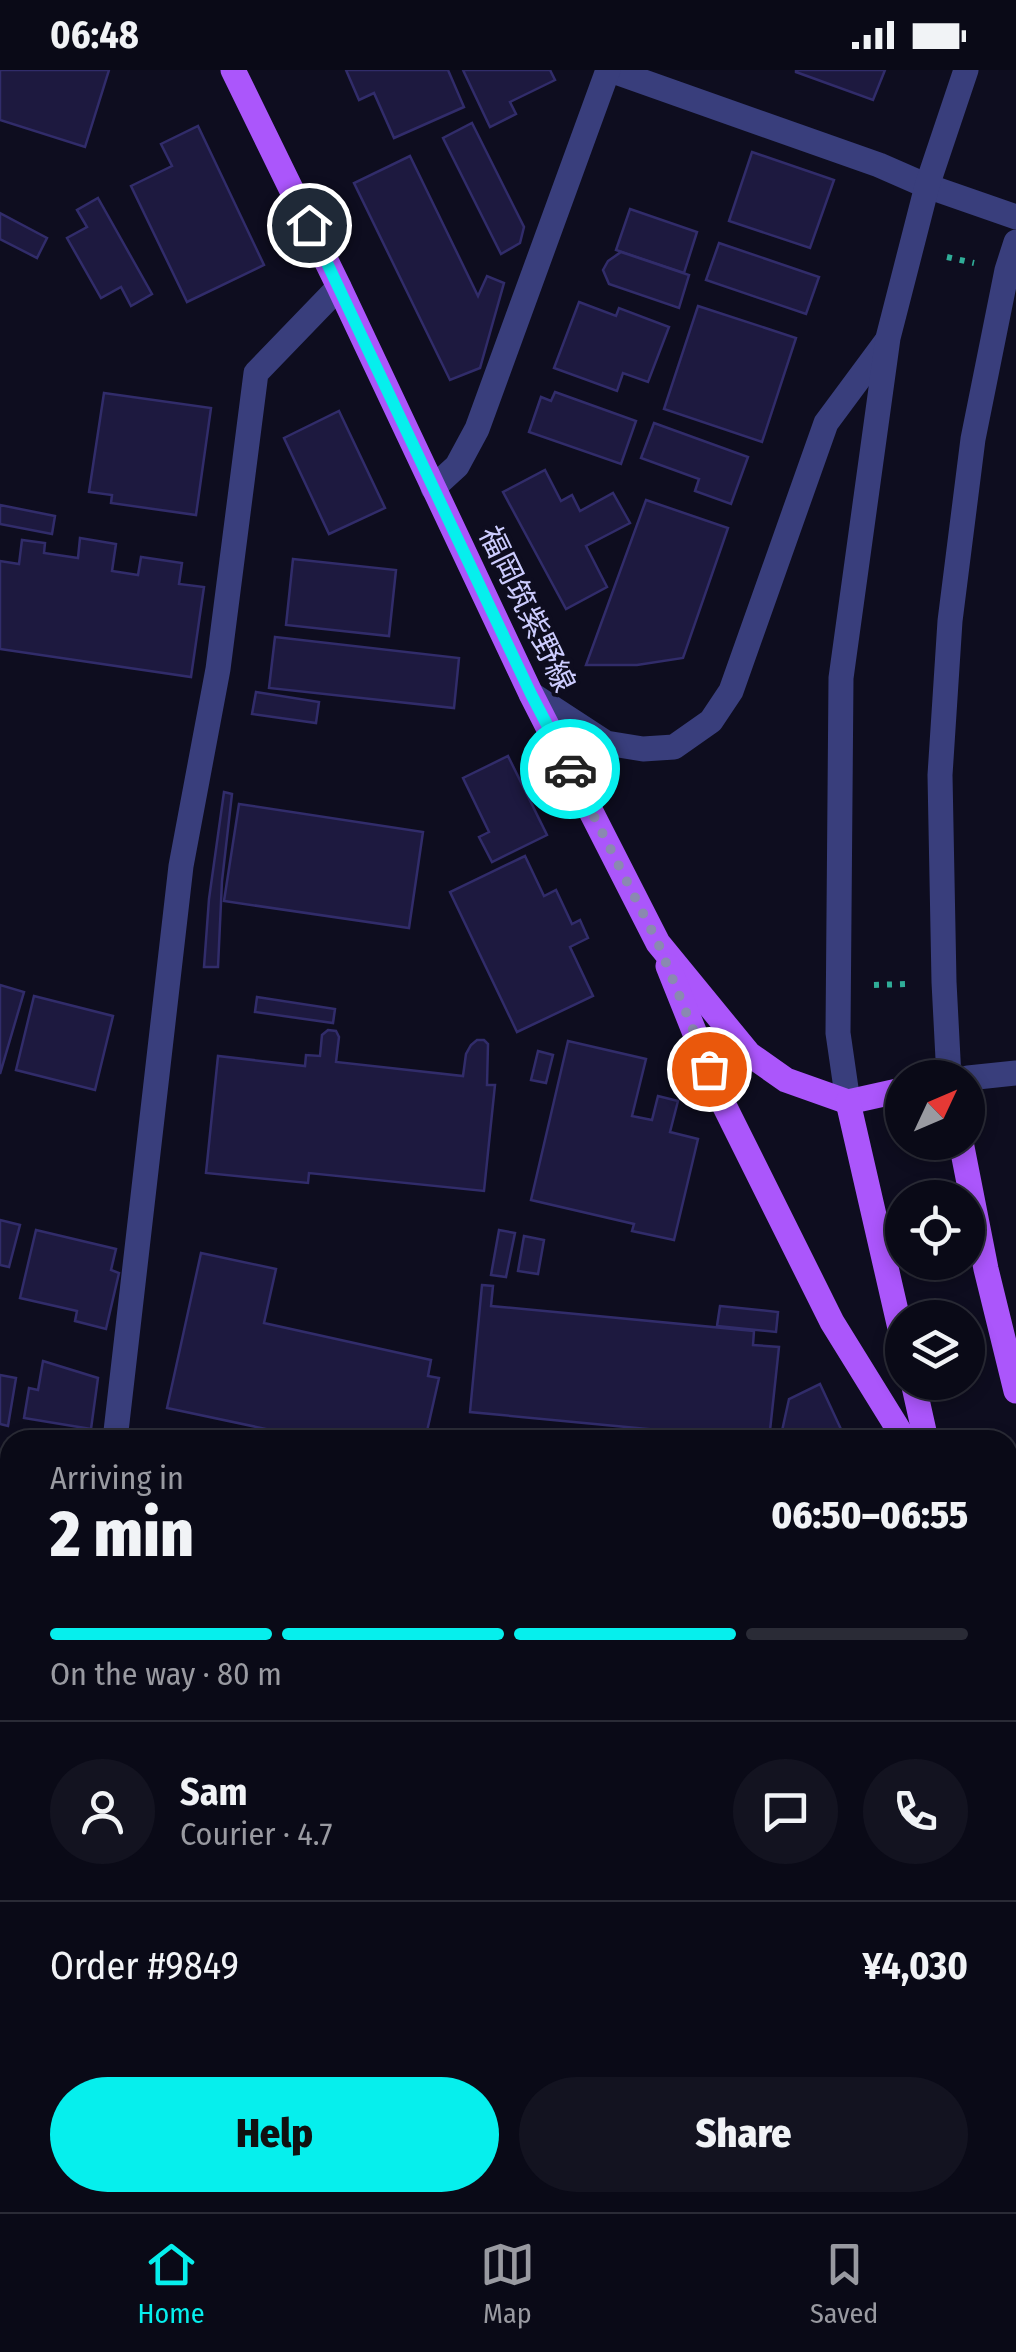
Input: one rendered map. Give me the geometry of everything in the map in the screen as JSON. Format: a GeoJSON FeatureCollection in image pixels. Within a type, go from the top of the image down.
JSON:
{"type":"FeatureCollection","features":[{"type":"Feature","properties":{"kind":"main road","name":"福岡筑紫野線"},"geometry":{"type":"LineString","coordinates":[[233,70],[531,694],[658,943],[749,1054],[786,1080],[848,1102]]}},
{"type":"Feature","properties":{"kind":"main road"},"geometry":{"type":"LineString","coordinates":[[658,943],[722,1101],[832,1322],[899,1430]]}},
{"type":"Feature","properties":{"kind":"main road"},"geometry":{"type":"LineString","coordinates":[[885,1094],[848,1102],[893,1300]]}},
{"type":"Feature","properties":{"kind":"main road"},"geometry":{"type":"LineString","coordinates":[[965,1160],[1016,1391]]}},
{"type":"Feature","properties":{"kind":"main road"},"geometry":{"type":"LineString","coordinates":[[917,1400],[924,1430]]}},
{"type":"Feature","properties":{"kind":"street"},"geometry":{"type":"LineString","coordinates":[[433,488],[458,466],[477,429],[609,70],[1016,218]]}},
{"type":"Feature","properties":{"kind":"street"},"geometry":{"type":"LineString","coordinates":[[848,1102],[838,1033],[841,678],[888,338],[927,186],[966,70]]}},
{"type":"Feature","properties":{"kind":"street"},"geometry":{"type":"LineString","coordinates":[[948,1060],[940,775],[950,621],[973,440],[1006,270],[1016,242]]}},
{"type":"Feature","properties":{"kind":"street"},"geometry":{"type":"LineString","coordinates":[[116,1430],[181,866],[218,668],[256,374],[339,287]]}},
{"type":"Feature","properties":{"kind":"street"},"geometry":{"type":"LineString","coordinates":[[531,694],[606,743],[643,750],[674,747],[711,721],[731,691],[826,423],[888,338]]}},
{"type":"Feature","properties":{"kind":"street"},"geometry":{"type":"LineString","coordinates":[[985,1076],[1016,1073]]}},
{"type":"Feature","properties":{"kind":"path"},"geometry":{"type":"LineString","coordinates":[[912,250],[1006,270]]}},
{"type":"Feature","properties":{"kind":"path"},"geometry":{"type":"LineString","coordinates":[[838,987],[944,982]]}},
{"type":"Feature","properties":{"kind":"building"},"geometry":{"type":"Polygon","coordinates":[[[0,70],[109,70],[85,147],[0,120],[0,70]]]}},
{"type":"Feature","properties":{"kind":"building"},"geometry":{"type":"Polygon","coordinates":[[[346,70],[448,70],[464,107],[394,138],[374,93],[359,100],[346,70]]]}},
{"type":"Feature","properties":{"kind":"building"},"geometry":{"type":"Polygon","coordinates":[[[463,70],[550,70],[555,80],[510,102],[516,114],[490,127],[463,70]]]}},
{"type":"Feature","properties":{"kind":"building"},"geometry":{"type":"Polygon","coordinates":[[[796,70],[885,70],[873,100],[796,70]]]}},
{"type":"Feature","properties":{"kind":"building"},"geometry":{"type":"Polygon","coordinates":[[[472,123],[524,227],[520,243],[501,254],[443,138],[472,123]]]}},
{"type":"Feature","properties":{"kind":"building"},"geometry":{"type":"Polygon","coordinates":[[[198,126],[264,265],[187,302],[131,186],[172,166],[161,144],[198,126]]]}},
{"type":"Feature","properties":{"kind":"building"},"geometry":{"type":"Polygon","coordinates":[[[752,152],[834,180],[810,248],[729,221],[752,152]]]}},
{"type":"Feature","properties":{"kind":"building"},"geometry":{"type":"Polygon","coordinates":[[[410,156],[478,296],[487,276],[504,283],[480,368],[450,380],[354,183],[410,156]]]}},
{"type":"Feature","properties":{"kind":"building"},"geometry":{"type":"Polygon","coordinates":[[[98,198],[152,294],[131,306],[121,287],[101,298],[67,238],[87,227],[77,210],[98,198]]]}},
{"type":"Feature","properties":{"kind":"building"},"geometry":{"type":"Polygon","coordinates":[[[630,209],[697,232],[684,273],[616,250],[630,209]]]}},
{"type":"Feature","properties":{"kind":"building"},"geometry":{"type":"Polygon","coordinates":[[[0,213],[47,238],[37,258],[0,239],[0,213]]]}},
{"type":"Feature","properties":{"kind":"building"},"geometry":{"type":"Polygon","coordinates":[[[719,243],[819,277],[806,314],[706,280],[719,243]]]}},
{"type":"Feature","properties":{"kind":"building"},"geometry":{"type":"Polygon","coordinates":[[[621,252],[689,275],[679,308],[609,284],[603,270],[621,252]]]}},
{"type":"Feature","properties":{"kind":"building"},"geometry":{"type":"Polygon","coordinates":[[[579,302],[616,316],[619,308],[669,327],[648,382],[623,373],[617,391],[554,368],[579,302]]]}},
{"type":"Feature","properties":{"kind":"building"},"geometry":{"type":"Polygon","coordinates":[[[698,306],[796,338],[762,442],[664,409],[698,306]]]}},
{"type":"Feature","properties":{"kind":"building"},"geometry":{"type":"Polygon","coordinates":[[[555,392],[636,421],[621,464],[529,432],[541,397],[551,401],[555,392]]]}},
{"type":"Feature","properties":{"kind":"building"},"geometry":{"type":"Polygon","coordinates":[[[104,393],[211,408],[196,515],[111,503],[112,495],[89,492],[104,393]]]}},
{"type":"Feature","properties":{"kind":"building"},"geometry":{"type":"Polygon","coordinates":[[[339,411],[385,508],[329,534],[284,438],[339,411]]]}},
{"type":"Feature","properties":{"kind":"building"},"geometry":{"type":"Polygon","coordinates":[[[654,423],[748,457],[731,504],[695,491],[699,479],[641,458],[654,423]]]}},
{"type":"Feature","properties":{"kind":"building"},"geometry":{"type":"Polygon","coordinates":[[[545,470],[561,501],[572,495],[580,511],[613,493],[630,523],[586,546],[607,587],[566,609],[503,492],[545,470]]]}},
{"type":"Feature","properties":{"kind":"building"},"geometry":{"type":"Polygon","coordinates":[[[646,500],[728,528],[683,658],[637,665],[586,665],[646,500]]]}},
{"type":"Feature","properties":{"kind":"building"},"geometry":{"type":"Polygon","coordinates":[[[0,505],[55,516],[52,534],[0,524],[0,505]]]}},
{"type":"Feature","properties":{"kind":"building"},"geometry":{"type":"Polygon","coordinates":[[[80,538],[116,544],[112,571],[138,575],[141,557],[182,563],[179,584],[204,587],[191,677],[0,649],[0,561],[19,564],[22,540],[45,543],[44,553],[78,558],[80,538]]]}},
{"type":"Feature","properties":{"kind":"building"},"geometry":{"type":"Polygon","coordinates":[[[293,559],[396,570],[389,636],[286,625],[293,559]]]}},
{"type":"Feature","properties":{"kind":"building"},"geometry":{"type":"Polygon","coordinates":[[[275,637],[459,658],[454,708],[269,688],[275,637]]]}},
{"type":"Feature","properties":{"kind":"building"},"geometry":{"type":"Polygon","coordinates":[[[256,692],[319,702],[316,723],[252,714],[256,692]]]}},
{"type":"Feature","properties":{"kind":"building"},"geometry":{"type":"Polygon","coordinates":[[[508,756],[547,835],[492,862],[479,837],[489,832],[463,778],[508,756]]]}},
{"type":"Feature","properties":{"kind":"building"},"geometry":{"type":"Polygon","coordinates":[[[224,792],[232,794],[218,967],[204,967],[209,899],[224,792]]]}},
{"type":"Feature","properties":{"kind":"building"},"geometry":{"type":"Polygon","coordinates":[[[239,804],[423,832],[409,928],[224,901],[239,804]]]}},
{"type":"Feature","properties":{"kind":"building"},"geometry":{"type":"Polygon","coordinates":[[[525,856],[544,896],[556,890],[572,924],[580,920],[588,938],[570,947],[593,996],[517,1032],[450,892],[525,856]]]}},
{"type":"Feature","properties":{"kind":"building"},"geometry":{"type":"Polygon","coordinates":[[[0,985],[24,992],[0,1074],[0,985]]]}},
{"type":"Feature","properties":{"kind":"building"},"geometry":{"type":"Polygon","coordinates":[[[34,996],[113,1016],[95,1090],[16,1070],[34,996]]]}},
{"type":"Feature","properties":{"kind":"building"},"geometry":{"type":"Polygon","coordinates":[[[257,997],[335,1009],[333,1023],[255,1012],[257,997]]]}},
{"type":"Feature","properties":{"kind":"building"},"geometry":{"type":"Polygon","coordinates":[[[328,1030],[336,1031],[339,1037],[336,1062],[463,1076],[471,1045],[477,1040],[488,1044],[487,1085],[495,1085],[484,1191],[309,1173],[308,1183],[206,1173],[218,1056],[305,1066],[306,1055],[320,1056],[322,1035],[328,1030]]]}},
{"type":"Feature","properties":{"kind":"building"},"geometry":{"type":"Polygon","coordinates":[[[568,1041],[646,1059],[632,1116],[652,1120],[658,1096],[678,1101],[670,1132],[698,1139],[674,1240],[632,1231],[634,1224],[531,1200],[568,1041]]]}},
{"type":"Feature","properties":{"kind":"building"},"geometry":{"type":"Polygon","coordinates":[[[538,1051],[553,1055],[546,1083],[531,1080],[538,1051]]]}},
{"type":"Feature","properties":{"kind":"building"},"geometry":{"type":"Polygon","coordinates":[[[0,1220],[20,1225],[9,1267],[0,1265],[0,1220]]]}},
{"type":"Feature","properties":{"kind":"building"},"geometry":{"type":"Polygon","coordinates":[[[36,1230],[116,1249],[111,1270],[119,1273],[106,1329],[75,1321],[77,1311],[20,1298],[36,1230]]]}},
{"type":"Feature","properties":{"kind":"building"},"geometry":{"type":"Polygon","coordinates":[[[499,1230],[515,1233],[506,1277],[491,1275],[499,1230]]]}},
{"type":"Feature","properties":{"kind":"building"},"geometry":{"type":"Polygon","coordinates":[[[524,1236],[544,1240],[538,1274],[518,1271],[524,1236]]]}},
{"type":"Feature","properties":{"kind":"building"},"geometry":{"type":"Polygon","coordinates":[[[201,1253],[276,1269],[264,1323],[431,1360],[428,1376],[439,1378],[427,1430],[271,1430],[167,1408],[201,1253]]]}},
{"type":"Feature","properties":{"kind":"building"},"geometry":{"type":"Polygon","coordinates":[[[482,1285],[493,1286],[491,1306],[754,1331],[753,1345],[779,1347],[770,1430],[658,1430],[470,1412],[482,1285]]]}},
{"type":"Feature","properties":{"kind":"building"},"geometry":{"type":"Polygon","coordinates":[[[720,1306],[778,1312],[776,1332],[717,1326],[720,1306]]]}},
{"type":"Feature","properties":{"kind":"building"},"geometry":{"type":"Polygon","coordinates":[[[43,1361],[98,1378],[91,1429],[24,1418],[29,1388],[38,1390],[43,1361]]]}},
{"type":"Feature","properties":{"kind":"building"},"geometry":{"type":"Polygon","coordinates":[[[0,1375],[16,1378],[8,1426],[0,1424],[0,1375]]]}},
{"type":"Feature","properties":{"kind":"building"},"geometry":{"type":"Polygon","coordinates":[[[820,1384],[841,1430],[782,1430],[789,1399],[820,1384]]]}},
{"type":"Feature","properties":{"kind":"way so far"},"geometry":{"type":"LineString","coordinates":[[570,769],[658,943],[709,1069]]}},
{"type":"Feature","properties":{"kind":"route"},"geometry":{"type":"LineString","coordinates":[[309,225],[570,769]]}}]}
